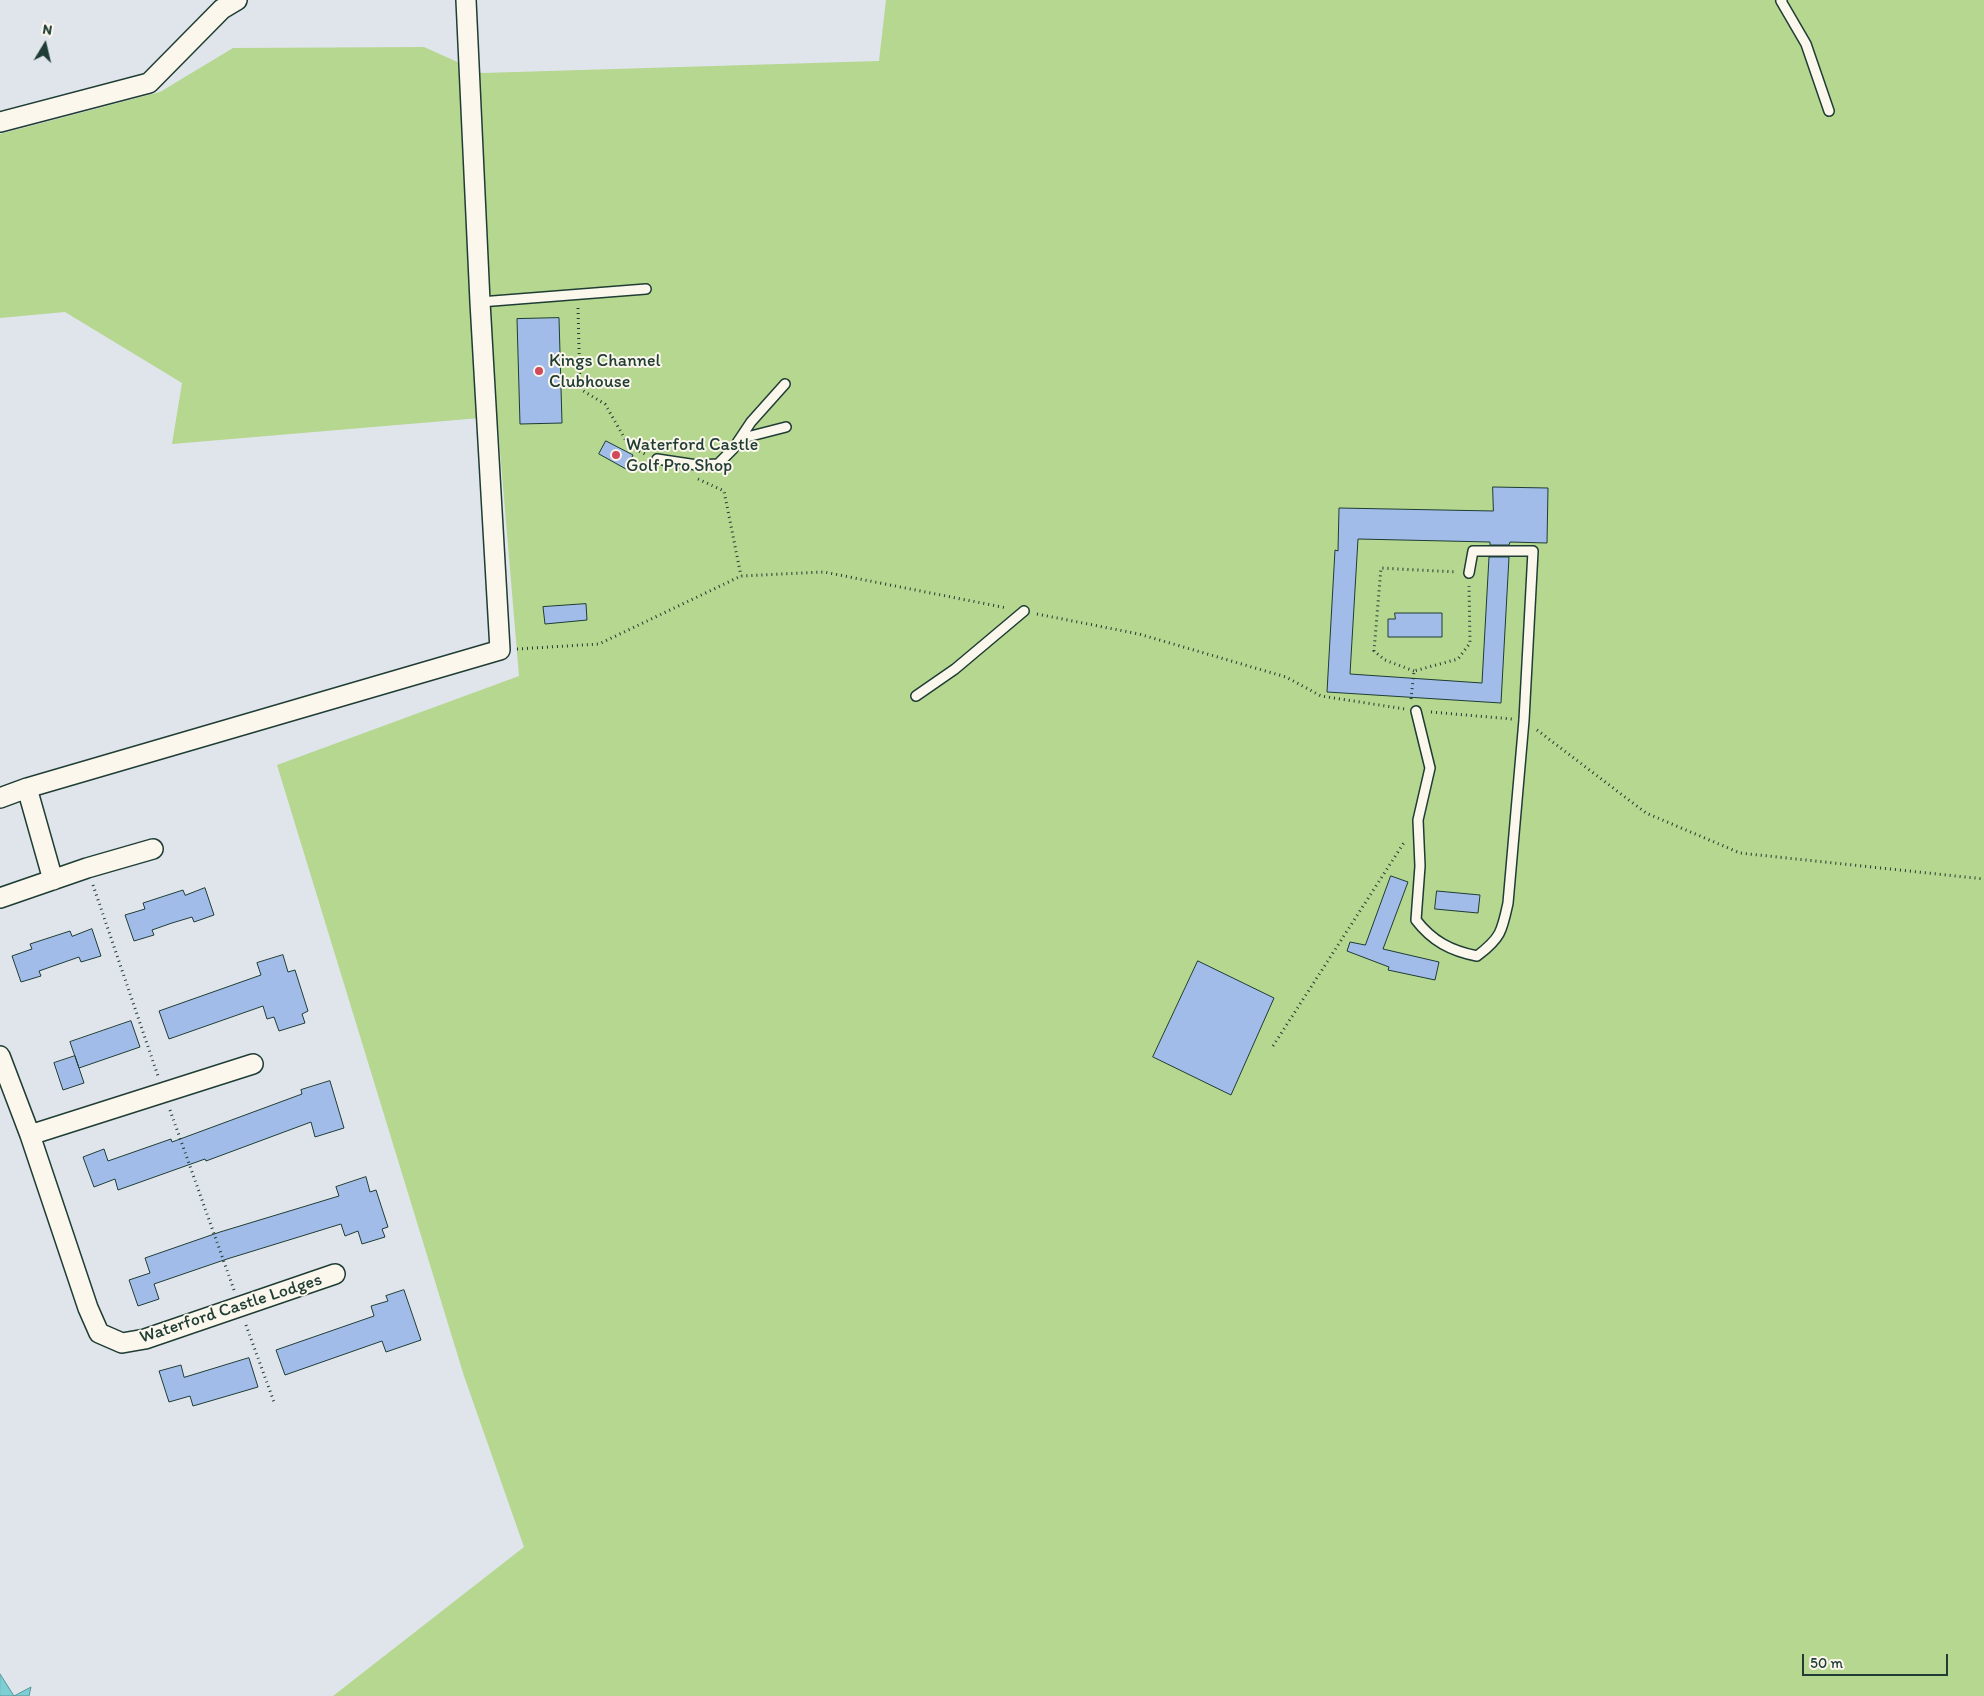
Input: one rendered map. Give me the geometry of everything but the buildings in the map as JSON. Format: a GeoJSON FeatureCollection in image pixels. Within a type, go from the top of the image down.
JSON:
{"type":"FeatureCollection","features":[{"type":"Feature","properties":{"kind":"street"},"geometry":{"type":"LineString","coordinates":[[0,122],[149,83],[222,9],[237,0]]}},
{"type":"Feature","properties":{"kind":"street"},"geometry":{"type":"LineString","coordinates":[[0,798],[26,788],[500,650],[480,302],[466,0]]}},
{"type":"Feature","properties":{"kind":"street"},"geometry":{"type":"LineString","coordinates":[[26,788],[52,880]]}},
{"type":"Feature","properties":{"kind":"street"},"geometry":{"type":"LineString","coordinates":[[0,898],[87,868],[153,849]]}},
{"type":"Feature","properties":{"kind":"street","name":"Waterford Castle Lodges"},"geometry":{"type":"LineString","coordinates":[[0,1056],[30,1135],[88,1308],[99,1334],[122,1344],[145,1339],[334,1274]]}},
{"type":"Feature","properties":{"kind":"street"},"geometry":{"type":"LineString","coordinates":[[30,1135],[253,1064]]}},
{"type":"Feature","properties":{"kind":"lane"},"geometry":{"type":"LineString","coordinates":[[1782,0],[1806,44],[1829,111]]}},
{"type":"Feature","properties":{"kind":"lane"},"geometry":{"type":"LineString","coordinates":[[480,302],[646,289]]}},
{"type":"Feature","properties":{"kind":"lane"},"geometry":{"type":"LineString","coordinates":[[733,449],[751,422],[785,384]]}},
{"type":"Feature","properties":{"kind":"lane"},"geometry":{"type":"LineString","coordinates":[[656,459],[697,465],[718,464],[748,437],[786,427]]}},
{"type":"Feature","properties":{"kind":"lane"},"geometry":{"type":"LineString","coordinates":[[1416,711],[1430,768],[1418,820],[1420,866],[1416,920],[1438,942],[1461,953],[1477,956],[1492,945],[1503,929],[1508,903],[1524,720],[1532,551],[1473,551],[1469,573]]}},
{"type":"Feature","properties":{"kind":"lane"},"geometry":{"type":"LineString","coordinates":[[916,696],[955,669],[1024,611]]}},
{"type":"Feature","properties":{"kind":"path"},"geometry":{"type":"LineString","coordinates":[[578,294],[580,389],[605,404],[629,446],[656,459]]}},
{"type":"Feature","properties":{"kind":"path"},"geometry":{"type":"LineString","coordinates":[[690,475],[724,491],[741,576]]}},
{"type":"Feature","properties":{"kind":"path"},"geometry":{"type":"LineString","coordinates":[[1381,568],[1469,573],[1470,643],[1458,659],[1414,671],[1385,660],[1374,651],[1381,568]]}},
{"type":"Feature","properties":{"kind":"path"},"geometry":{"type":"LineString","coordinates":[[500,650],[599,644],[741,576],[824,572],[1148,636],[1286,677],[1321,696],[1416,711],[1524,720],[1646,813],[1740,853],[1984,879]]}},
{"type":"Feature","properties":{"kind":"path"},"geometry":{"type":"LineString","coordinates":[[1414,671],[1410,697],[1416,711]]}},
{"type":"Feature","properties":{"kind":"path"},"geometry":{"type":"LineString","coordinates":[[1273,1046],[1418,820]]}},
{"type":"Feature","properties":{"kind":"path"},"geometry":{"type":"LineString","coordinates":[[87,868],[274,1402]]}},
{"type":"Feature","properties":{"kind":"green space"},"geometry":{"type":"Polygon","coordinates":[[[886,0],[1984,0],[1984,1696],[333,1696],[524,1547],[464,1376],[277,765],[519,676],[498,427],[480,418],[172,444],[182,383],[65,312],[0,318],[0,134],[160,92],[233,48],[424,47],[482,73],[879,61],[886,0]]]}},
{"type":"Feature","properties":{"kind":"water"},"geometry":{"type":"Polygon","coordinates":[[[0,1674],[14,1696],[0,1696],[0,1674]]]}},
{"type":"Feature","properties":{"kind":"water"},"geometry":{"type":"Polygon","coordinates":[[[31,1687],[29,1696],[14,1696],[31,1687]]]}},
{"type":"Feature","properties":{"kind":"place","name":"Kings Channel Clubhouse"},"geometry":{"type":"Point","coordinates":[539,371]}},
{"type":"Feature","properties":{"kind":"place","name":"Waterford Castle Golf Pro Shop"},"geometry":{"type":"Point","coordinates":[616,455]}}]}
